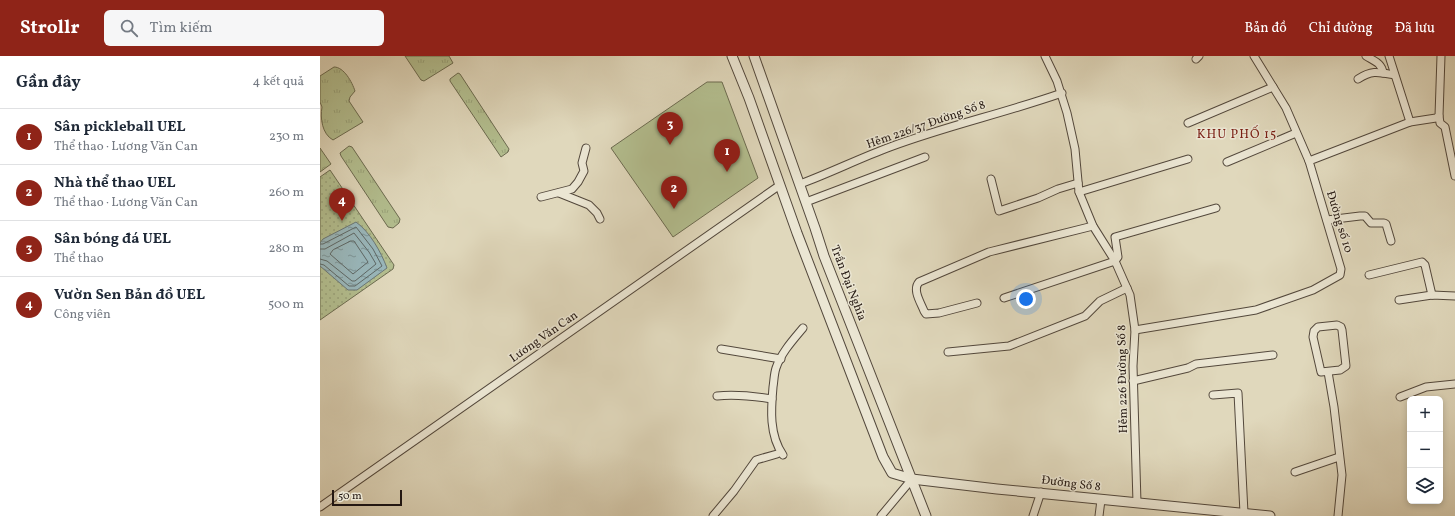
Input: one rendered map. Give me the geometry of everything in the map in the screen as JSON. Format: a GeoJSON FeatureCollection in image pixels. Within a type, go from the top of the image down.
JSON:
{"type":"FeatureCollection","features":[{"type":"Feature","properties":{"kind":"street"},"geometry":{"type":"LineString","coordinates":[[732,56],[803,248],[819,243]]}},
{"type":"Feature","properties":{"kind":"street","name":"Trần Đại Nghĩa"},"geometry":{"type":"LineString","coordinates":[[754,56],[800,184],[819,243],[926,516]]}},
{"type":"Feature","properties":{"kind":"street","name":"Hẻm 226 Đường Số 8"},"geometry":{"type":"LineString","coordinates":[[1045,56],[1062,93],[1074,149],[1080,192],[1093,226],[1115,261],[1130,295],[1135,330],[1133,381],[1137,503]]}},
{"type":"Feature","properties":{"kind":"street","name":"Đường số 10"},"geometry":{"type":"LineString","coordinates":[[1135,330],[1256,310],[1313,290],[1340,275],[1341,269],[1309,161],[1286,108],[1254,56]]}},
{"type":"Feature","properties":{"kind":"street"},"geometry":{"type":"LineString","coordinates":[[1366,56],[1383,67],[1383,73]]}},
{"type":"Feature","properties":{"kind":"street"},"geometry":{"type":"LineString","coordinates":[[1389,56],[1410,122]]}},
{"type":"Feature","properties":{"kind":"street"},"geometry":{"type":"LineString","coordinates":[[1441,56],[1439,116],[1440,123],[1445,127],[1455,176]]}},
{"type":"Feature","properties":{"kind":"street"},"geometry":{"type":"LineString","coordinates":[[1358,79],[1368,73],[1374,72],[1394,75]]}},
{"type":"Feature","properties":{"kind":"street"},"geometry":{"type":"LineString","coordinates":[[1188,123],[1273,87]]}},
{"type":"Feature","properties":{"kind":"street","name":"Hẻm 226/37 Đường Số 8"},"geometry":{"type":"LineString","coordinates":[[800,184],[889,147],[957,124],[1034,103],[1062,93]]}},
{"type":"Feature","properties":{"kind":"street"},"geometry":{"type":"LineString","coordinates":[[1309,161],[1410,122],[1436,118],[1439,116]]}},
{"type":"Feature","properties":{"kind":"street"},"geometry":{"type":"LineString","coordinates":[[1228,162],[1296,133]]}},
{"type":"Feature","properties":{"kind":"street"},"geometry":{"type":"LineString","coordinates":[[541,197],[572,189],[584,171],[582,163],[586,148]]}},
{"type":"Feature","properties":{"kind":"street"},"geometry":{"type":"LineString","coordinates":[[806,202],[925,157]]}},
{"type":"Feature","properties":{"kind":"street"},"geometry":{"type":"LineString","coordinates":[[1080,192],[1188,159]]}},
{"type":"Feature","properties":{"kind":"street"},"geometry":{"type":"LineString","coordinates":[[991,179],[999,211],[1038,198],[1078,182]]}},
{"type":"Feature","properties":{"kind":"street","name":"Lương Văn Can"},"geometry":{"type":"LineString","coordinates":[[320,507],[780,185]]}},
{"type":"Feature","properties":{"kind":"street"},"geometry":{"type":"LineString","coordinates":[[558,193],[589,205],[597,212],[600,219]]}},
{"type":"Feature","properties":{"kind":"street"},"geometry":{"type":"LineString","coordinates":[[1004,298],[1115,261],[1118,257],[1115,237],[1216,208]]}},
{"type":"Feature","properties":{"kind":"street"},"geometry":{"type":"LineString","coordinates":[[1327,220],[1365,216],[1371,223],[1386,224],[1391,241]]}},
{"type":"Feature","properties":{"kind":"street"},"geometry":{"type":"LineString","coordinates":[[977,303],[939,313],[926,314],[916,290],[916,285],[918,282],[989,252],[1093,226]]}},
{"type":"Feature","properties":{"kind":"street","name":"Đường Số 8"},"geometry":{"type":"LineString","coordinates":[[803,248],[883,457],[892,473],[912,479],[997,489],[1041,492],[1101,500],[1246,514]]}},
{"type":"Feature","properties":{"kind":"street"},"geometry":{"type":"LineString","coordinates":[[1369,275],[1422,262],[1425,265],[1432,295]]}},
{"type":"Feature","properties":{"kind":"street"},"geometry":{"type":"LineString","coordinates":[[948,352],[1009,346],[1085,316],[1100,301],[1127,288]]}},
{"type":"Feature","properties":{"kind":"street"},"geometry":{"type":"LineString","coordinates":[[1399,300],[1432,295],[1455,296]]}},
{"type":"Feature","properties":{"kind":"street"},"geometry":{"type":"LineString","coordinates":[[1337,325],[1341,327],[1342,330],[1346,366],[1340,370],[1328,372],[1320,371],[1313,333],[1318,327],[1337,325]]}},
{"type":"Feature","properties":{"kind":"street"},"geometry":{"type":"LineString","coordinates":[[713,516],[734,491],[756,460],[780,454],[775,438],[771,410],[775,369],[781,358],[803,328]]}},
{"type":"Feature","properties":{"kind":"street"},"geometry":{"type":"LineString","coordinates":[[721,349],[781,358]]}},
{"type":"Feature","properties":{"kind":"street"},"geometry":{"type":"LineString","coordinates":[[1133,381],[1188,368],[1196,364],[1272,355]]}},
{"type":"Feature","properties":{"kind":"street"},"geometry":{"type":"LineString","coordinates":[[1328,372],[1334,407],[1342,478],[1338,516]]}},
{"type":"Feature","properties":{"kind":"street"},"geometry":{"type":"LineString","coordinates":[[1400,397],[1426,387],[1455,384]]}},
{"type":"Feature","properties":{"kind":"street"},"geometry":{"type":"LineString","coordinates":[[1213,395],[1238,392],[1246,514],[1270,516]]}},
{"type":"Feature","properties":{"kind":"street"},"geometry":{"type":"LineString","coordinates":[[717,396],[734,394],[772,400]]}},
{"type":"Feature","properties":{"kind":"street"},"geometry":{"type":"LineString","coordinates":[[1296,472],[1339,456]]}},
{"type":"Feature","properties":{"kind":"street"},"geometry":{"type":"LineString","coordinates":[[881,516],[912,479]]}},
{"type":"Feature","properties":{"kind":"street"},"geometry":{"type":"LineString","coordinates":[[1033,516],[1041,492]]}},
{"type":"Feature","properties":{"kind":"street"},"geometry":{"type":"LineString","coordinates":[[1099,516],[1101,500]]}},
{"type":"Feature","properties":{"kind":"green space"},"geometry":{"type":"Polygon","coordinates":[[[405,56],[449,56],[453,63],[424,81],[421,80],[405,56]]]}},
{"type":"Feature","properties":{"kind":"green space"},"geometry":{"type":"Polygon","coordinates":[[[334,67],[341,69],[352,83],[355,91],[350,97],[349,101],[363,122],[333,140],[324,130],[321,116],[322,107],[320,102],[320,76],[334,67]]]}},
{"type":"Feature","properties":{"kind":"green space"},"geometry":{"type":"Polygon","coordinates":[[[458,73],[509,149],[508,152],[501,157],[450,81],[450,79],[458,73]]]}},
{"type":"Feature","properties":{"kind":"green space"},"geometry":{"type":"Polygon","coordinates":[[[707,82],[722,82],[758,178],[673,237],[611,148],[707,82]]]}},
{"type":"Feature","properties":{"kind":"green space"},"geometry":{"type":"Polygon","coordinates":[[[349,146],[352,147],[400,219],[399,223],[393,228],[388,227],[341,156],[340,153],[349,146]]]}},
{"type":"Feature","properties":{"kind":"green space"},"geometry":{"type":"Polygon","coordinates":[[[320,148],[331,164],[320,172],[320,148]]]}},
{"type":"Feature","properties":{"kind":"green space"},"geometry":{"type":"Polygon","coordinates":[[[330,170],[394,265],[393,269],[320,320],[320,177],[330,170]]]}},
{"type":"Feature","properties":{"kind":"water"},"geometry":{"type":"Polygon","coordinates":[[[356,222],[366,231],[382,255],[387,268],[357,290],[348,290],[320,266],[320,243],[323,239],[356,222]]]}},
{"type":"Feature","properties":{"kind":"place","name":"Sân bóng đá UEL"},"geometry":{"type":"Point","coordinates":[670,145]}},
{"type":"Feature","properties":{"kind":"place","name":"Sân pickleball UEL"},"geometry":{"type":"Point","coordinates":[727,172]}},
{"type":"Feature","properties":{"kind":"place","name":"Nhà thể thao UEL"},"geometry":{"type":"Point","coordinates":[674,209]}},
{"type":"Feature","properties":{"kind":"place","name":"Vườn Sen Bản đồ UEL"},"geometry":{"type":"Point","coordinates":[342,221]}},
{"type":"Feature","properties":{"kind":"district","name":"KHU PHỐ 15"},"geometry":{"type":"Point","coordinates":[1237,135]}}]}
